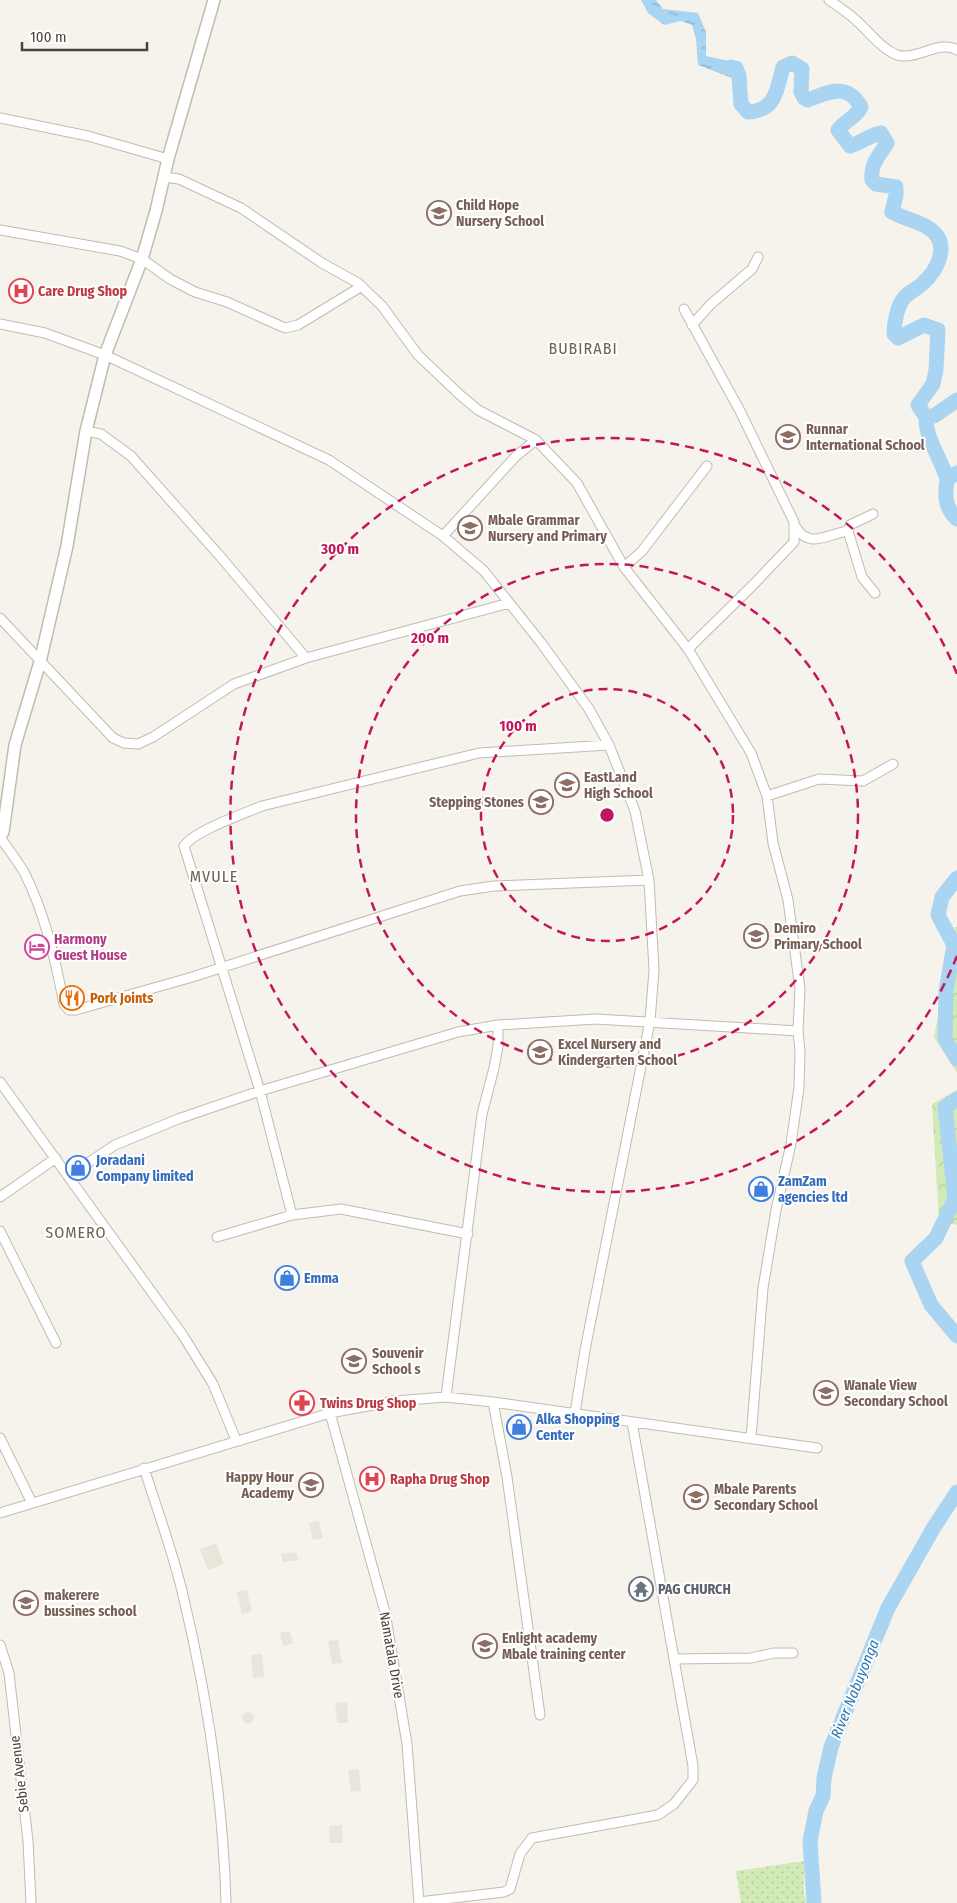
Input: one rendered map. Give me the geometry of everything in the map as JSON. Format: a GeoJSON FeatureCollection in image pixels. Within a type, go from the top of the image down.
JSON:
{"type":"FeatureCollection","features":[{"type":"Feature","properties":{"kind":"street"},"geometry":{"type":"LineString","coordinates":[[214,0],[168,159],[142,259],[104,355],[86,431],[67,546],[40,662],[14,745],[3,832],[0,836],[23,870],[35,897],[56,961],[64,1004],[69,1010],[76,1010],[222,967],[460,890],[494,886],[649,880]]}},
{"type":"Feature","properties":{"kind":"street"},"geometry":{"type":"LineString","coordinates":[[828,0],[858,22],[887,50],[899,55],[913,56],[946,47],[957,50]]}},
{"type":"Feature","properties":{"kind":"street"},"geometry":{"type":"LineString","coordinates":[[0,118],[88,136],[168,159]]}},
{"type":"Feature","properties":{"kind":"street"},"geometry":{"type":"LineString","coordinates":[[164,177],[179,179],[241,208],[322,263],[362,286],[382,306],[418,355],[459,394],[478,410],[536,440],[577,483],[624,567],[688,649],[751,752],[767,796],[773,843],[788,900],[800,989],[798,1031],[799,1087],[791,1144],[776,1210],[763,1288],[751,1438]]}},
{"type":"Feature","properties":{"kind":"street"},"geometry":{"type":"LineString","coordinates":[[0,230],[120,251],[142,259],[170,280],[195,292],[226,302],[285,328],[298,325],[362,286]]}},
{"type":"Feature","properties":{"kind":"street"},"geometry":{"type":"LineString","coordinates":[[692,325],[711,304],[752,269],[758,257]]}},
{"type":"Feature","properties":{"kind":"street"},"geometry":{"type":"LineString","coordinates":[[684,309],[740,412],[799,533],[809,538],[827,539],[837,532],[848,531]]}},
{"type":"Feature","properties":{"kind":"street"},"geometry":{"type":"LineString","coordinates":[[0,324],[45,333],[104,355],[329,460],[443,536],[484,571],[542,644],[589,709],[608,745],[635,811],[649,880],[654,970],[650,1021],[585,1350],[576,1413]]}},
{"type":"Feature","properties":{"kind":"street"},"geometry":{"type":"LineString","coordinates":[[86,431],[101,434],[131,456],[219,555],[306,658]]}},
{"type":"Feature","properties":{"kind":"street"},"geometry":{"type":"LineString","coordinates":[[443,536],[485,493],[516,456],[536,440]]}},
{"type":"Feature","properties":{"kind":"street"},"geometry":{"type":"LineString","coordinates":[[624,567],[642,551],[707,466]]}},
{"type":"Feature","properties":{"kind":"street"},"geometry":{"type":"LineString","coordinates":[[873,514],[850,524],[848,531],[862,577],[875,593]]}},
{"type":"Feature","properties":{"kind":"street"},"geometry":{"type":"LineString","coordinates":[[688,649],[794,542],[794,522]]}},
{"type":"Feature","properties":{"kind":"street"},"geometry":{"type":"LineString","coordinates":[[0,618],[113,738],[124,743],[138,744],[153,738],[210,697],[234,684],[306,658],[509,603]]}},
{"type":"Feature","properties":{"kind":"street"},"geometry":{"type":"LineString","coordinates":[[292,1215],[260,1091],[184,846],[190,840],[230,818],[262,806],[479,753],[608,745]]}},
{"type":"Feature","properties":{"kind":"street"},"geometry":{"type":"LineString","coordinates":[[767,796],[819,780],[863,781],[893,764]]}},
{"type":"Feature","properties":{"kind":"street"},"geometry":{"type":"LineString","coordinates":[[68,1176],[115,1145],[178,1119],[260,1091],[458,1032],[498,1025],[596,1019],[798,1031]]}},
{"type":"Feature","properties":{"kind":"street"},"geometry":{"type":"LineString","coordinates":[[446,1397],[482,1114],[497,1053],[498,1025]]}},
{"type":"Feature","properties":{"kind":"street"},"geometry":{"type":"LineString","coordinates":[[0,1082],[182,1334],[213,1384],[236,1440]]}},
{"type":"Feature","properties":{"kind":"street"},"geometry":{"type":"LineString","coordinates":[[0,1197],[56,1158]]}},
{"type":"Feature","properties":{"kind":"street"},"geometry":{"type":"LineString","coordinates":[[217,1237],[292,1215],[341,1209],[468,1234]]}},
{"type":"Feature","properties":{"kind":"street"},"geometry":{"type":"LineString","coordinates":[[0,1231],[56,1344]]}},
{"type":"Feature","properties":{"kind":"street"},"geometry":{"type":"LineString","coordinates":[[0,1513],[330,1413],[394,1401],[446,1397],[493,1402],[817,1448]]}},
{"type":"Feature","properties":{"kind":"street"},"geometry":{"type":"LineString","coordinates":[[493,1402],[507,1477],[540,1715]]}},
{"type":"Feature","properties":{"kind":"street","name":"Namatala Drive"},"geometry":{"type":"LineString","coordinates":[[330,1413],[385,1612],[407,1744],[419,1902]]}},
{"type":"Feature","properties":{"kind":"street"},"geometry":{"type":"LineString","coordinates":[[419,1902],[504,1892],[510,1889],[520,1854],[532,1838],[658,1815],[674,1804],[693,1780],[675,1660],[632,1422]]}},
{"type":"Feature","properties":{"kind":"street"},"geometry":{"type":"LineString","coordinates":[[0,1438],[32,1503]]}},
{"type":"Feature","properties":{"kind":"street"},"geometry":{"type":"LineString","coordinates":[[144,1468],[182,1590],[212,1739],[224,1855],[226,1903]]}},
{"type":"Feature","properties":{"kind":"street","name":"Sebie Avenue"},"geometry":{"type":"LineString","coordinates":[[0,1645],[8,1673],[28,1841],[31,1903]]}},
{"type":"Feature","properties":{"kind":"street"},"geometry":{"type":"LineString","coordinates":[[675,1660],[751,1658],[774,1653],[793,1653]]}},
{"type":"Feature","properties":{"kind":"shaded area"},"geometry":{"type":"Polygon","coordinates":[[[319,1520],[323,1538],[313,1540],[309,1523],[319,1520]]]}},
{"type":"Feature","properties":{"kind":"shaded area"},"geometry":{"type":"Polygon","coordinates":[[[216,1543],[224,1564],[208,1570],[200,1549],[216,1543]]]}},
{"type":"Feature","properties":{"kind":"shaded area"},"geometry":{"type":"Polygon","coordinates":[[[296,1552],[298,1560],[283,1562],[281,1554],[296,1552]]]}},
{"type":"Feature","properties":{"kind":"shaded area"},"geometry":{"type":"Polygon","coordinates":[[[247,1590],[252,1612],[242,1614],[237,1592],[247,1590]]]}},
{"type":"Feature","properties":{"kind":"shaded area"},"geometry":{"type":"Polygon","coordinates":[[[290,1631],[293,1644],[283,1646],[280,1633],[290,1631]]]}},
{"type":"Feature","properties":{"kind":"shaded area"},"geometry":{"type":"Polygon","coordinates":[[[338,1640],[342,1663],[332,1664],[328,1641],[338,1640]]]}},
{"type":"Feature","properties":{"kind":"shaded area"},"geometry":{"type":"Polygon","coordinates":[[[262,1654],[264,1677],[253,1678],[251,1655],[262,1654]]]}},
{"type":"Feature","properties":{"kind":"shaded area"},"geometry":{"type":"Polygon","coordinates":[[[347,1702],[348,1723],[337,1723],[335,1703],[347,1702]]]}},
{"type":"Feature","properties":{"kind":"shaded area"},"geometry":{"type":"Polygon","coordinates":[[[246,1712],[250,1712],[254,1718],[250,1724],[246,1724],[242,1720],[242,1716],[246,1712]]]}},
{"type":"Feature","properties":{"kind":"shaded area"},"geometry":{"type":"Polygon","coordinates":[[[359,1769],[361,1791],[351,1792],[348,1770],[359,1769]]]}},
{"type":"Feature","properties":{"kind":"shaded area"},"geometry":{"type":"Polygon","coordinates":[[[342,1825],[343,1843],[330,1843],[329,1826],[342,1825]]]}},
{"type":"Feature","properties":{"kind":"green space"},"geometry":{"type":"Polygon","coordinates":[[[955,927],[957,927],[957,1073],[934,1037],[955,927]]]}},
{"type":"Feature","properties":{"kind":"green space"},"geometry":{"type":"Polygon","coordinates":[[[957,1090],[957,1225],[939,1221],[932,1104],[957,1090]]]}},
{"type":"Feature","properties":{"kind":"green space"},"geometry":{"type":"Polygon","coordinates":[[[804,1861],[806,1903],[741,1903],[736,1871],[804,1861]]]}},
{"type":"Feature","properties":{"kind":"water"},"geometry":{"type":"Polygon","coordinates":[[[641,0],[656,0],[663,9],[698,13],[706,32],[706,56],[729,61],[745,72],[742,80],[733,86],[732,78],[698,65],[696,39],[692,25],[681,21],[664,25],[648,13],[641,0]]]}},
{"type":"Feature","properties":{"kind":"waterway","name":"River Nabuyonga"},"geometry":{"type":"LineString","coordinates":[[731,67],[736,68],[739,76],[741,104],[748,112],[757,111],[770,103],[777,91],[783,67],[792,63],[802,69],[801,92],[804,98],[808,100],[837,91],[850,94],[856,99],[861,107],[838,130],[850,146],[881,133],[887,143],[872,169],[872,180],[876,184],[896,187],[892,212],[930,229],[940,242],[941,249],[940,257],[933,272],[922,284],[908,294],[899,306],[894,334],[898,338],[924,325],[938,330],[936,370],[933,384],[918,405],[926,417],[934,416],[957,400]]}},
{"type":"Feature","properties":{"kind":"waterway"},"geometry":{"type":"LineString","coordinates":[[926,417],[928,433],[947,479]]}},
{"type":"Feature","properties":{"kind":"waterway","name":"River Nabuyonga"},"geometry":{"type":"LineString","coordinates":[[957,473],[947,479],[946,496],[950,510],[957,519]]}},
{"type":"Feature","properties":{"kind":"waterway","name":"River Nabuyonga"},"geometry":{"type":"LineString","coordinates":[[957,878],[942,897],[938,915],[954,945],[946,991],[945,1039],[957,1059]]}},
{"type":"Feature","properties":{"kind":"waterway","name":"River Nabuyonga"},"geometry":{"type":"LineString","coordinates":[[957,1099],[945,1107],[955,1198],[936,1238],[912,1261],[931,1305],[957,1336]]}},
{"type":"Feature","properties":{"kind":"waterway","name":"River Nabuyonga"},"geometry":{"type":"LineString","coordinates":[[814,1903],[810,1841],[816,1811],[823,1796],[824,1778],[831,1747],[888,1608],[934,1527],[957,1492]]}},
{"type":"Feature","properties":{"kind":"place","name":"Child Hope Nursery School"},"geometry":{"type":"Point","coordinates":[439,213]}},
{"type":"Feature","properties":{"kind":"place","name":"Care Drug Shop"},"geometry":{"type":"Point","coordinates":[21,291]}},
{"type":"Feature","properties":{"kind":"place","name":"Runnar International School"},"geometry":{"type":"Point","coordinates":[788,437]}},
{"type":"Feature","properties":{"kind":"place","name":"Mbale Grammar Nursery and Primary"},"geometry":{"type":"Point","coordinates":[470,528]}},
{"type":"Feature","properties":{"kind":"place","name":"EastLand High School"},"geometry":{"type":"Point","coordinates":[567,785]}},
{"type":"Feature","properties":{"kind":"place","name":"Stepping Stones"},"geometry":{"type":"Point","coordinates":[541,802]}},
{"type":"Feature","properties":{"kind":"place","name":"Demiro Primary School"},"geometry":{"type":"Point","coordinates":[756,936]}},
{"type":"Feature","properties":{"kind":"place","name":"Harmony Guest House"},"geometry":{"type":"Point","coordinates":[37,947]}},
{"type":"Feature","properties":{"kind":"place","name":"Pork Joints"},"geometry":{"type":"Point","coordinates":[72,998]}},
{"type":"Feature","properties":{"kind":"place","name":"Excel Nursery and Kindergarten School"},"geometry":{"type":"Point","coordinates":[540,1052]}},
{"type":"Feature","properties":{"kind":"place","name":"Joradani Company limited"},"geometry":{"type":"Point","coordinates":[78,1168]}},
{"type":"Feature","properties":{"kind":"place","name":"ZamZam agencies ltd"},"geometry":{"type":"Point","coordinates":[761,1189]}},
{"type":"Feature","properties":{"kind":"place","name":"Emma"},"geometry":{"type":"Point","coordinates":[287,1278]}},
{"type":"Feature","properties":{"kind":"place","name":"Souvenir School s"},"geometry":{"type":"Point","coordinates":[354,1361]}},
{"type":"Feature","properties":{"kind":"place","name":"Wanale View Secondary School"},"geometry":{"type":"Point","coordinates":[826,1393]}},
{"type":"Feature","properties":{"kind":"place","name":"Twins Drug Shop"},"geometry":{"type":"Point","coordinates":[302,1403]}},
{"type":"Feature","properties":{"kind":"place","name":"Alka Shopping Center"},"geometry":{"type":"Point","coordinates":[519,1427]}},
{"type":"Feature","properties":{"kind":"place","name":"Rapha Drug Shop"},"geometry":{"type":"Point","coordinates":[372,1479]}},
{"type":"Feature","properties":{"kind":"place","name":"Happy Hour Academy"},"geometry":{"type":"Point","coordinates":[311,1485]}},
{"type":"Feature","properties":{"kind":"place","name":"Mbale Parents Secondary School"},"geometry":{"type":"Point","coordinates":[696,1497]}},
{"type":"Feature","properties":{"kind":"place","name":"PAG CHURCH"},"geometry":{"type":"Point","coordinates":[641,1589]}},
{"type":"Feature","properties":{"kind":"place","name":"makerere bussines school"},"geometry":{"type":"Point","coordinates":[26,1603]}},
{"type":"Feature","properties":{"kind":"place","name":"Enlight academy Mbale training center"},"geometry":{"type":"Point","coordinates":[485,1646]}},
{"type":"Feature","properties":{"kind":"district","name":"BUBIRABI"},"geometry":{"type":"Point","coordinates":[583,348]}},
{"type":"Feature","properties":{"kind":"district","name":"MVULE"},"geometry":{"type":"Point","coordinates":[214,876]}},
{"type":"Feature","properties":{"kind":"district","name":"SOMERO"},"geometry":{"type":"Point","coordinates":[76,1232]}}]}
